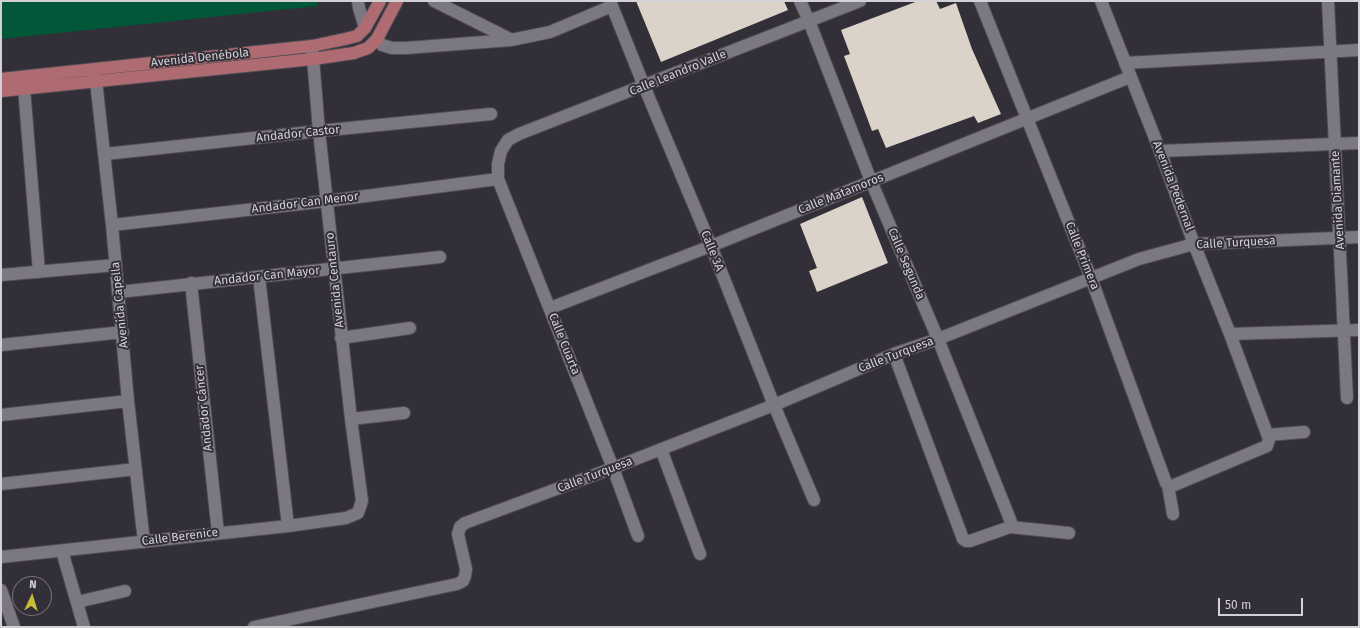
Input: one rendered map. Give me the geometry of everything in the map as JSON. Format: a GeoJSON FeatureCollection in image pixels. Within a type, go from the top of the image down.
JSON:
{"type":"FeatureCollection","features":[{"type":"Feature","properties":{"kind":"main road","name":"Avenida Denébola"},"geometry":{"type":"LineString","coordinates":[[212,63],[345,40],[357,36],[365,28],[380,1]]}},
{"type":"Feature","properties":{"kind":"main road","name":"Avenida Denébola"},"geometry":{"type":"LineString","coordinates":[[1,79],[95,75],[212,63],[313,59],[354,53],[368,48],[377,39],[397,1]]}},
{"type":"Feature","properties":{"kind":"main road","name":"Avenida Denébola"},"geometry":{"type":"LineString","coordinates":[[1,91],[95,75]]}},
{"type":"Feature","properties":{"kind":"street"},"geometry":{"type":"LineString","coordinates":[[358,1],[365,28]]}},
{"type":"Feature","properties":{"kind":"street"},"geometry":{"type":"LineString","coordinates":[[434,1],[511,40]]}},
{"type":"Feature","properties":{"kind":"street","name":"Calle Segunda"},"geometry":{"type":"LineString","coordinates":[[800,1],[871,181],[938,339],[1012,522],[1010,527]]}},
{"type":"Feature","properties":{"kind":"street","name":"Calle Leandro Valle"},"geometry":{"type":"LineString","coordinates":[[501,151],[508,140],[519,134],[860,1]]}},
{"type":"Feature","properties":{"kind":"street","name":"Calle Primera"},"geometry":{"type":"LineString","coordinates":[[980,1],[1091,278],[1168,485],[1173,514]]}},
{"type":"Feature","properties":{"kind":"street","name":"Avenida Pedernal"},"geometry":{"type":"LineString","coordinates":[[1101,1],[1269,437]]}},
{"type":"Feature","properties":{"kind":"street","name":"Avenida Diamante"},"geometry":{"type":"LineString","coordinates":[[1328,1],[1348,398]]}},
{"type":"Feature","properties":{"kind":"street"},"geometry":{"type":"LineString","coordinates":[[377,39],[382,45],[392,48],[511,40],[550,32],[611,4]]}},
{"type":"Feature","properties":{"kind":"street","name":"Calle 3A"},"geometry":{"type":"LineString","coordinates":[[611,4],[814,500]]}},
{"type":"Feature","properties":{"kind":"street","name":"Avenida Centauro"},"geometry":{"type":"LineString","coordinates":[[312,46],[319,131],[341,338],[350,419],[362,501],[358,514]]}},
{"type":"Feature","properties":{"kind":"street"},"geometry":{"type":"LineString","coordinates":[[1124,62],[1359,50]]}},
{"type":"Feature","properties":{"kind":"street","name":"Avenida Capella"},"geometry":{"type":"LineString","coordinates":[[95,75],[112,225],[123,332],[128,401],[144,542]]}},
{"type":"Feature","properties":{"kind":"street","name":"Calle Matamoros"},"geometry":{"type":"LineString","coordinates":[[550,308],[711,246],[1130,77]]}},
{"type":"Feature","properties":{"kind":"street"},"geometry":{"type":"LineString","coordinates":[[24,88],[40,272]]}},
{"type":"Feature","properties":{"kind":"street","name":"Andador Castor"},"geometry":{"type":"LineString","coordinates":[[104,154],[491,114]]}},
{"type":"Feature","properties":{"kind":"street"},"geometry":{"type":"LineString","coordinates":[[1160,151],[1359,144]]}},
{"type":"Feature","properties":{"kind":"street","name":"Calle Cuarta"},"geometry":{"type":"LineString","coordinates":[[501,151],[498,164],[498,179],[613,468],[638,536]]}},
{"type":"Feature","properties":{"kind":"street","name":"Andador Can Menor"},"geometry":{"type":"LineString","coordinates":[[112,225],[327,201],[498,179]]}},
{"type":"Feature","properties":{"kind":"street","name":"Calle Turquesa"},"geometry":{"type":"LineString","coordinates":[[254,627],[450,587],[463,581],[466,576],[466,569],[458,534],[458,529],[465,523],[613,468],[774,405],[894,354],[938,339],[1139,259],[1194,244],[1359,237]]}},
{"type":"Feature","properties":{"kind":"street","name":"Andador Can Mayor"},"geometry":{"type":"LineString","coordinates":[[119,292],[440,257]]}},
{"type":"Feature","properties":{"kind":"street"},"geometry":{"type":"LineString","coordinates":[[1,275],[116,265]]}},
{"type":"Feature","properties":{"kind":"street"},"geometry":{"type":"LineString","coordinates":[[259,277],[288,526]]}},
{"type":"Feature","properties":{"kind":"street","name":"Andador Cáncer"},"geometry":{"type":"LineString","coordinates":[[191,284],[218,533]]}},
{"type":"Feature","properties":{"kind":"street"},"geometry":{"type":"LineString","coordinates":[[341,338],[410,328]]}},
{"type":"Feature","properties":{"kind":"street"},"geometry":{"type":"LineString","coordinates":[[1230,334],[1359,330]]}},
{"type":"Feature","properties":{"kind":"street"},"geometry":{"type":"LineString","coordinates":[[1,345],[123,332]]}},
{"type":"Feature","properties":{"kind":"street"},"geometry":{"type":"LineString","coordinates":[[894,354],[963,539],[970,541],[1010,527],[1069,534]]}},
{"type":"Feature","properties":{"kind":"street"},"geometry":{"type":"LineString","coordinates":[[1,415],[128,401]]}},
{"type":"Feature","properties":{"kind":"street"},"geometry":{"type":"LineString","coordinates":[[350,419],[404,413]]}},
{"type":"Feature","properties":{"kind":"street"},"geometry":{"type":"LineString","coordinates":[[1168,485],[1172,486],[1267,446],[1269,437],[1304,432]]}},
{"type":"Feature","properties":{"kind":"street"},"geometry":{"type":"LineString","coordinates":[[661,449],[700,554]]}},
{"type":"Feature","properties":{"kind":"street"},"geometry":{"type":"LineString","coordinates":[[1,484],[136,469]]}},
{"type":"Feature","properties":{"kind":"street","name":"Calle Berenice"},"geometry":{"type":"LineString","coordinates":[[1,557],[288,526],[346,518],[358,514]]}},
{"type":"Feature","properties":{"kind":"street"},"geometry":{"type":"LineString","coordinates":[[62,550],[84,627]]}},
{"type":"Feature","properties":{"kind":"street"},"geometry":{"type":"LineString","coordinates":[[1,590],[14,627]]}},
{"type":"Feature","properties":{"kind":"street"},"geometry":{"type":"LineString","coordinates":[[77,602],[125,591]]}},
{"type":"Feature","properties":{"kind":"green space"},"geometry":{"type":"Polygon","coordinates":[[[1,1],[318,1],[318,6],[1,39],[1,1]]]}},
{"type":"Feature","properties":{"kind":"building"},"geometry":{"type":"Polygon","coordinates":[[[636,1],[784,1],[788,10],[661,62],[636,1]]]}},
{"type":"Feature","properties":{"kind":"building"},"geometry":{"type":"Polygon","coordinates":[[[918,1],[936,1],[940,9],[956,3],[972,49],[1001,114],[978,123],[974,116],[886,148],[878,129],[872,131],[844,56],[850,54],[841,30],[918,1]]]}},
{"type":"Feature","properties":{"kind":"building"},"geometry":{"type":"Polygon","coordinates":[[[862,197],[888,263],[817,292],[809,271],[817,268],[800,224],[862,197]]]}}]}
